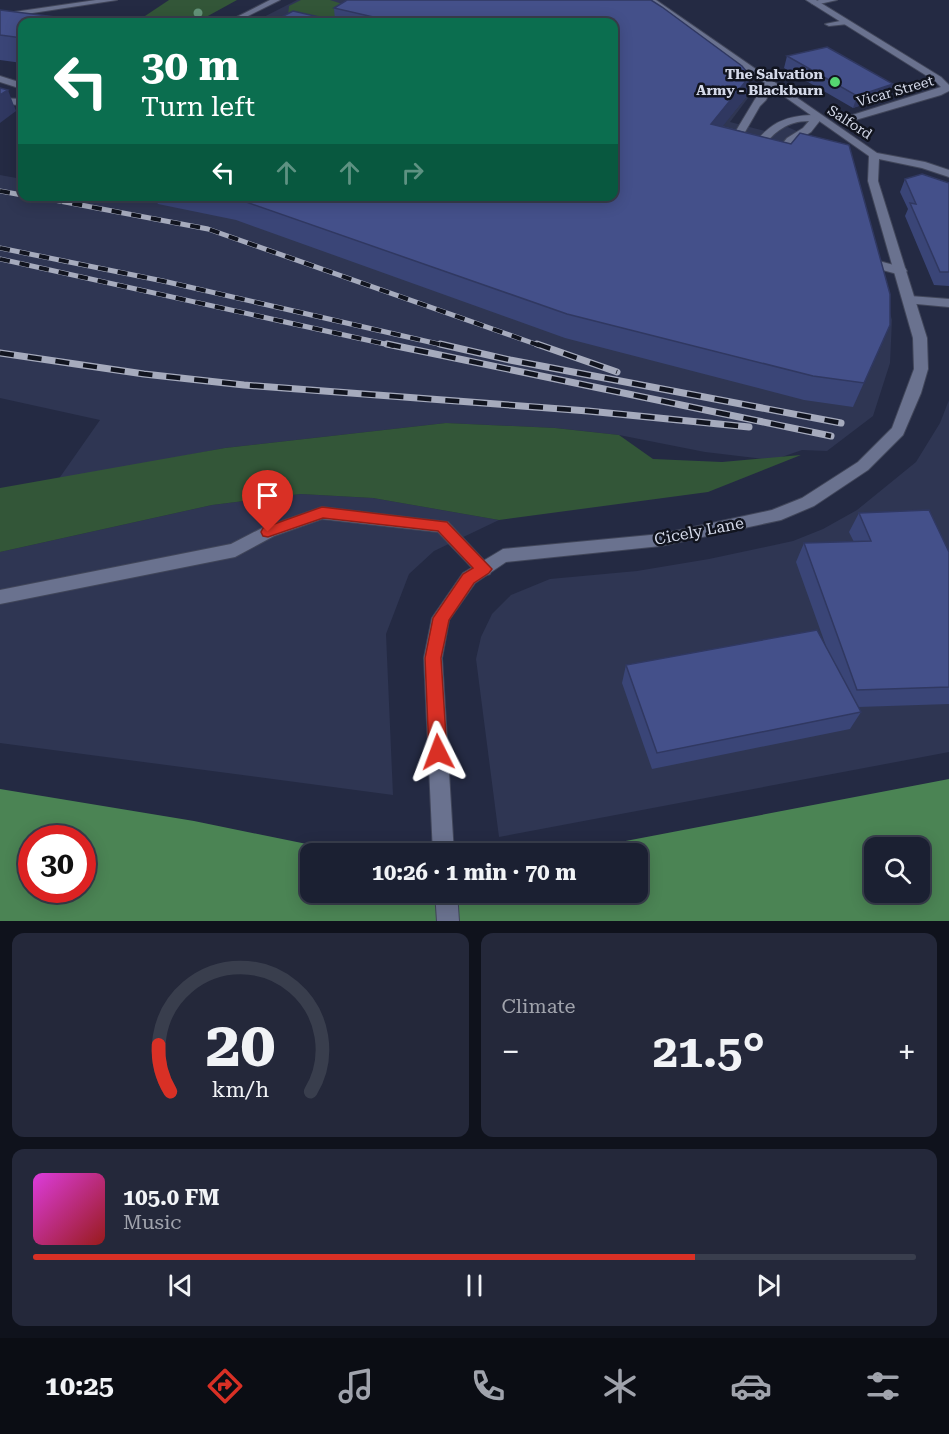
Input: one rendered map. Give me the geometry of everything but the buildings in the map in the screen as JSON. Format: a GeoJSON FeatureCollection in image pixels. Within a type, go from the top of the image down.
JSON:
{"type":"FeatureCollection","features":[{"type":"Feature","properties":{"kind":"street"},"geometry":{"type":"LineString","coordinates":[[0,16],[113,0]]}},
{"type":"Feature","properties":{"kind":"street"},"geometry":{"type":"LineString","coordinates":[[239,18],[276,0]]}},
{"type":"Feature","properties":{"kind":"street","name":"Salford"},"geometry":{"type":"LineString","coordinates":[[651,0],[817,118],[874,155],[925,165],[949,174]]}},
{"type":"Feature","properties":{"kind":"street"},"geometry":{"type":"LineString","coordinates":[[812,2],[832,0]]}},
{"type":"Feature","properties":{"kind":"street"},"geometry":{"type":"LineString","coordinates":[[812,2],[845,22]]}},
{"type":"Feature","properties":{"kind":"street"},"geometry":{"type":"LineString","coordinates":[[245,15],[256,18]]}},
{"type":"Feature","properties":{"kind":"street"},"geometry":{"type":"LineString","coordinates":[[829,24],[845,22]]}},
{"type":"Feature","properties":{"kind":"street","name":"Vicar Street"},"geometry":{"type":"LineString","coordinates":[[845,22],[938,79],[947,88],[938,93],[849,118]]}},
{"type":"Feature","properties":{"kind":"street"},"geometry":{"type":"LineString","coordinates":[[0,79],[18,85]]}},
{"type":"Feature","properties":{"kind":"street"},"geometry":{"type":"LineString","coordinates":[[729,152],[756,104],[761,100],[769,82]]}},
{"type":"Feature","properties":{"kind":"street"},"geometry":{"type":"LineString","coordinates":[[0,88],[18,90]]}},
{"type":"Feature","properties":{"kind":"street"},"geometry":{"type":"LineString","coordinates":[[0,101],[18,102]]}},
{"type":"Feature","properties":{"kind":"street"},"geometry":{"type":"LineString","coordinates":[[749,157],[773,127],[785,120],[817,118]]}},
{"type":"Feature","properties":{"kind":"street"},"geometry":{"type":"LineString","coordinates":[[772,163],[791,140],[807,130],[817,118]]}},
{"type":"Feature","properties":{"kind":"street","name":"Cicely Lane"},"geometry":{"type":"LineString","coordinates":[[443,843],[433,658],[441,618],[469,578],[503,556],[661,540],[775,516],[808,502],[863,466],[898,431],[921,369],[920,338],[873,181],[874,155]]}},
{"type":"Feature","properties":{"kind":"street"},"geometry":{"type":"LineString","coordinates":[[856,259],[901,271]]}},
{"type":"Feature","properties":{"kind":"street"},"geometry":{"type":"LineString","coordinates":[[909,300],[949,303]]}},
{"type":"Feature","properties":{"kind":"street"},"geometry":{"type":"LineString","coordinates":[[0,597],[235,550],[268,532],[322,513],[442,526],[484,569]]}},
{"type":"Feature","properties":{"kind":"street"},"geometry":{"type":"LineString","coordinates":[[446,903],[447,921]]}},
{"type":"Feature","properties":{"kind":"shaded area"},"geometry":{"type":"Polygon","coordinates":[[[169,0],[237,0],[204,18],[142,18],[169,0]]]}},
{"type":"Feature","properties":{"kind":"shaded area"},"geometry":{"type":"Polygon","coordinates":[[[297,0],[619,0],[740,87],[748,98],[730,122],[776,134],[783,125],[808,136],[880,278],[892,320],[890,363],[873,416],[827,451],[802,450],[773,460],[705,452],[619,435],[555,428],[446,423],[225,448],[58,480],[100,420],[0,398],[0,175],[18,178],[18,201],[618,201],[618,18],[262,18],[297,0]]]}},
{"type":"Feature","properties":{"kind":"shaded area"},"geometry":{"type":"Polygon","coordinates":[[[301,0],[330,0],[364,11],[351,18],[307,18],[288,16],[289,6],[301,0]]]}},
{"type":"Feature","properties":{"kind":"shaded area"},"geometry":{"type":"Polygon","coordinates":[[[949,400],[949,752],[499,837],[476,659],[481,637],[492,614],[511,595],[550,579],[637,571],[709,559],[793,541],[823,529],[857,510],[916,462],[940,423],[949,400]]]}},
{"type":"Feature","properties":{"kind":"shaded area"},"geometry":{"type":"Polygon","coordinates":[[[446,423],[555,428],[619,435],[653,459],[722,462],[801,455],[708,492],[499,520],[373,498],[301,494],[212,505],[0,552],[0,488],[225,448],[446,423]]]}},
{"type":"Feature","properties":{"kind":"shaded area"},"geometry":{"type":"Polygon","coordinates":[[[301,494],[373,498],[499,520],[434,551],[409,574],[386,634],[393,795],[0,743],[0,552],[212,505],[301,494]]]}},
{"type":"Feature","properties":{"kind":"shaded area"},"geometry":{"type":"Polygon","coordinates":[[[949,779],[949,921],[0,921],[0,789],[194,821],[302,843],[300,843],[300,903],[648,903],[648,843],[615,843],[949,779]]]}},
{"type":"Feature","properties":{"kind":"railway"},"geometry":{"type":"LineString","coordinates":[[0,191],[18,194]]}},
{"type":"Feature","properties":{"kind":"railway"},"geometry":{"type":"LineString","coordinates":[[60,201],[208,229],[541,346]]}},
{"type":"Feature","properties":{"kind":"railway"},"geometry":{"type":"LineString","coordinates":[[0,248],[163,281],[447,346]]}},
{"type":"Feature","properties":{"kind":"railway"},"geometry":{"type":"LineString","coordinates":[[0,259],[394,346]]}},
{"type":"Feature","properties":{"kind":"railway"},"geometry":{"type":"LineString","coordinates":[[387,344],[831,436]]}},
{"type":"Feature","properties":{"kind":"railway"},"geometry":{"type":"LineString","coordinates":[[440,344],[510,360],[841,423]]}},
{"type":"Feature","properties":{"kind":"railway"},"geometry":{"type":"LineString","coordinates":[[537,344],[617,372]]}},
{"type":"Feature","properties":{"kind":"railway"},"geometry":{"type":"LineString","coordinates":[[0,353],[144,374],[244,385],[588,411],[749,427]]}},
{"type":"Feature","properties":{"kind":"place","name":"The Salvation Army - Blackburn"},"geometry":{"type":"Point","coordinates":[835,82]}},
{"type":"Feature","properties":{"kind":"route"},"geometry":{"type":"LineString","coordinates":[[268,532],[322,513],[442,526],[484,569],[469,578],[441,618],[433,658],[438,752]]}}]}
